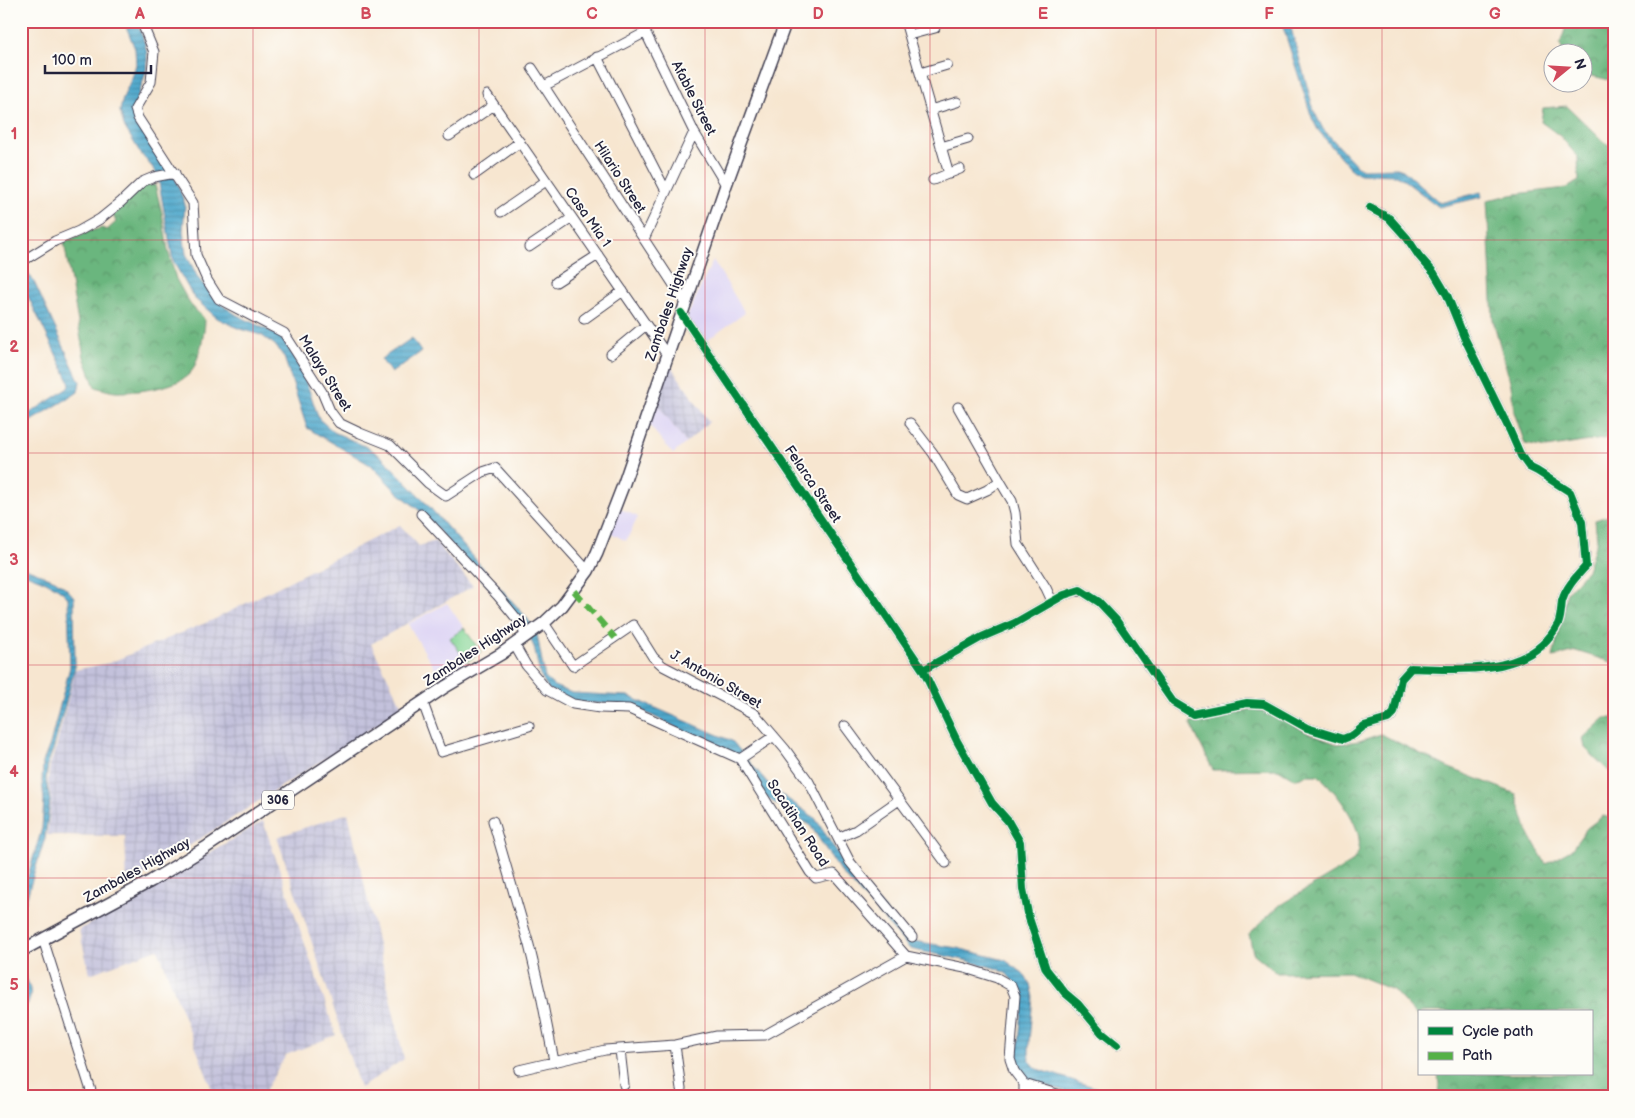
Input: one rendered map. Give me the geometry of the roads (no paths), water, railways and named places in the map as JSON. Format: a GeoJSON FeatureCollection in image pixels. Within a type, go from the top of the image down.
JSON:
{"type":"FeatureCollection","features":[{"type":"Feature","properties":{"kind":"main road","name":"Zambales Highway"},"geometry":{"type":"LineString","coordinates":[[21,951],[151,881],[205,848],[526,636],[542,625],[562,606],[588,571],[597,553],[624,483],[683,307],[786,21]]}},
{"type":"Feature","properties":{"kind":"street","name":"Malaya Street"},"geometry":{"type":"LineString","coordinates":[[141,21],[154,52],[151,82],[135,109],[138,118],[193,202],[196,255],[207,280],[219,299],[284,333],[322,392],[330,411],[339,423],[390,445],[428,483],[446,496],[483,472],[495,468],[588,571]]}},
{"type":"Feature","properties":{"kind":"street","name":"Afable Street"},"geometry":{"type":"LineString","coordinates":[[640,21],[694,132],[726,185]]}},
{"type":"Feature","properties":{"kind":"street"},"geometry":{"type":"LineString","coordinates":[[905,21],[948,174]]}},
{"type":"Feature","properties":{"kind":"street"},"geometry":{"type":"LineString","coordinates":[[909,35],[936,28]]}},
{"type":"Feature","properties":{"kind":"street"},"geometry":{"type":"LineString","coordinates":[[544,86],[646,32]]}},
{"type":"Feature","properties":{"kind":"street"},"geometry":{"type":"LineString","coordinates":[[597,57],[666,191]]}},
{"type":"Feature","properties":{"kind":"street"},"geometry":{"type":"LineString","coordinates":[[920,73],[946,64]]}},
{"type":"Feature","properties":{"kind":"street","name":"Hilario Street"},"geometry":{"type":"LineString","coordinates":[[532,68],[644,239],[683,307]]}},
{"type":"Feature","properties":{"kind":"street","name":"Casa Mia 1"},"geometry":{"type":"LineString","coordinates":[[487,95],[667,355]]}},
{"type":"Feature","properties":{"kind":"street"},"geometry":{"type":"LineString","coordinates":[[930,110],[957,102]]}},
{"type":"Feature","properties":{"kind":"street"},"geometry":{"type":"LineString","coordinates":[[449,136],[494,105]]}},
{"type":"Feature","properties":{"kind":"street"},"geometry":{"type":"LineString","coordinates":[[644,239],[694,132]]}},
{"type":"Feature","properties":{"kind":"street"},"geometry":{"type":"LineString","coordinates":[[941,147],[968,139]]}},
{"type":"Feature","properties":{"kind":"street"},"geometry":{"type":"LineString","coordinates":[[474,175],[520,142]]}},
{"type":"Feature","properties":{"kind":"street"},"geometry":{"type":"LineString","coordinates":[[933,180],[960,169]]}},
{"type":"Feature","properties":{"kind":"street"},"geometry":{"type":"LineString","coordinates":[[21,262],[55,241],[79,231],[100,219],[142,182],[154,177],[175,173]]}},
{"type":"Feature","properties":{"kind":"street"},"geometry":{"type":"LineString","coordinates":[[501,212],[546,181]]}},
{"type":"Feature","properties":{"kind":"street"},"geometry":{"type":"LineString","coordinates":[[923,670],[1064,595],[1080,590],[1099,602],[1116,620],[1173,702],[1193,714],[1247,703],[1264,704],[1307,728],[1343,739],[1353,735],[1364,726],[1388,719],[1394,713],[1401,679],[1411,668],[1490,668],[1524,658],[1542,645],[1558,623],[1563,599],[1569,584],[1586,566],[1582,522],[1570,492],[1529,468],[1521,456],[1464,336],[1447,295],[1434,273],[1389,218],[1370,208]]}},
{"type":"Feature","properties":{"kind":"street"},"geometry":{"type":"LineString","coordinates":[[529,247],[572,218]]}},
{"type":"Feature","properties":{"kind":"street"},"geometry":{"type":"LineString","coordinates":[[556,282],[598,255]]}},
{"type":"Feature","properties":{"kind":"street"},"geometry":{"type":"LineString","coordinates":[[584,319],[622,291]]}},
{"type":"Feature","properties":{"kind":"street","name":"Felarca Street"},"geometry":{"type":"LineString","coordinates":[[683,307],[923,670],[957,741],[992,803],[1008,821],[1020,842],[1029,918],[1046,969],[1065,993],[1078,1004],[1102,1033],[1117,1045]]}},
{"type":"Feature","properties":{"kind":"street"},"geometry":{"type":"LineString","coordinates":[[611,354],[646,325]]}},
{"type":"Feature","properties":{"kind":"street"},"geometry":{"type":"LineString","coordinates":[[958,407],[1009,496],[1016,513],[1018,544],[1046,588],[1052,602]]}},
{"type":"Feature","properties":{"kind":"street"},"geometry":{"type":"LineString","coordinates":[[910,423],[933,453],[958,495],[967,499],[987,490],[1000,481]]}},
{"type":"Feature","properties":{"kind":"street"},"geometry":{"type":"LineString","coordinates":[[987,490],[1009,496]]}},
{"type":"Feature","properties":{"kind":"street"},"geometry":{"type":"LineString","coordinates":[[421,514],[498,596],[522,625],[526,636]]}},
{"type":"Feature","properties":{"kind":"street","name":"J. Antonio Street"},"geometry":{"type":"LineString","coordinates":[[542,625],[573,666],[632,625],[653,657],[663,666],[756,714],[809,782],[850,862],[912,937]]}},
{"type":"Feature","properties":{"kind":"street"},"geometry":{"type":"LineString","coordinates":[[514,644],[526,665],[547,690],[573,704],[600,708],[629,709],[740,759],[774,736]]}},
{"type":"Feature","properties":{"kind":"street"},"geometry":{"type":"LineString","coordinates":[[423,703],[441,752],[529,726]]}},
{"type":"Feature","properties":{"kind":"street"},"geometry":{"type":"LineString","coordinates":[[845,726],[946,863]]}},
{"type":"Feature","properties":{"kind":"street","name":"Sacatihan Road"},"geometry":{"type":"LineString","coordinates":[[740,759],[810,872],[816,878],[834,874],[906,956]]}},
{"type":"Feature","properties":{"kind":"street"},"geometry":{"type":"LineString","coordinates":[[838,838],[856,830],[899,800]]}},
{"type":"Feature","properties":{"kind":"street"},"geometry":{"type":"LineString","coordinates":[[493,821],[529,945],[554,1061]]}},
{"type":"Feature","properties":{"kind":"street"},"geometry":{"type":"LineString","coordinates":[[43,939],[92,1097]]}},
{"type":"Feature","properties":{"kind":"street"},"geometry":{"type":"LineString","coordinates":[[519,1070],[605,1050],[675,1045],[717,1036],[764,1035],[906,956],[965,968],[997,978],[1011,986],[1015,996],[1010,1059],[1014,1072],[1024,1084],[1067,1097]]}},
{"type":"Feature","properties":{"kind":"street"},"geometry":{"type":"LineString","coordinates":[[675,1045],[681,1089]]}},
{"type":"Feature","properties":{"kind":"street"},"geometry":{"type":"LineString","coordinates":[[620,1050],[624,1085]]}},
{"type":"Feature","properties":{"kind":"street"},"geometry":{"type":"LineString","coordinates":[[1024,1084],[1024,1097]]}},
{"type":"Feature","properties":{"kind":"water"},"geometry":{"type":"Polygon","coordinates":[[[124,21],[136,21],[144,40],[147,55],[146,72],[133,110],[176,180],[185,204],[183,231],[186,254],[198,278],[219,303],[237,315],[280,336],[294,356],[308,387],[319,419],[334,432],[369,448],[382,457],[426,503],[527,618],[537,634],[545,678],[554,686],[572,693],[628,696],[732,741],[772,788],[815,818],[847,867],[913,941],[957,948],[1005,960],[1023,973],[1030,984],[1033,997],[1029,1060],[1037,1069],[1100,1089],[1116,1097],[1084,1097],[1028,1080],[1019,1070],[1017,1062],[1022,1010],[1020,990],[1007,974],[998,969],[960,959],[910,949],[840,871],[810,825],[765,797],[733,755],[630,705],[571,702],[548,689],[540,675],[534,647],[529,636],[469,564],[419,510],[396,491],[372,466],[307,428],[284,357],[275,345],[261,335],[240,329],[217,318],[194,298],[173,261],[159,183],[153,168],[141,154],[124,126],[120,111],[136,64],[135,49],[124,21]]]}},
{"type":"Feature","properties":{"kind":"water"},"geometry":{"type":"Polygon","coordinates":[[[1281,21],[1289,21],[1314,111],[1323,129],[1357,166],[1363,169],[1397,168],[1403,170],[1440,203],[1481,192],[1482,197],[1439,207],[1397,175],[1358,174],[1349,167],[1318,130],[1312,118],[1281,21]]]}},
{"type":"Feature","properties":{"kind":"water"},"geometry":{"type":"Polygon","coordinates":[[[21,260],[35,284],[80,382],[78,392],[21,427],[21,419],[68,388],[70,383],[21,282],[21,260]]]}},
{"type":"Feature","properties":{"kind":"water"},"geometry":{"type":"Polygon","coordinates":[[[412,338],[421,352],[391,373],[381,359],[412,338]]]}},
{"type":"Feature","properties":{"kind":"water"},"geometry":{"type":"Polygon","coordinates":[[[21,566],[55,580],[74,597],[75,667],[48,763],[46,780],[50,801],[45,838],[21,916],[21,899],[42,828],[44,800],[43,762],[50,744],[70,667],[68,598],[53,585],[21,572],[21,566]]]}},
{"type":"Feature","properties":{"kind":"water"},"geometry":{"type":"Polygon","coordinates":[[[21,967],[29,986],[30,996],[26,1007],[21,1013],[21,1005],[26,995],[21,982],[21,967]]]}}]}
